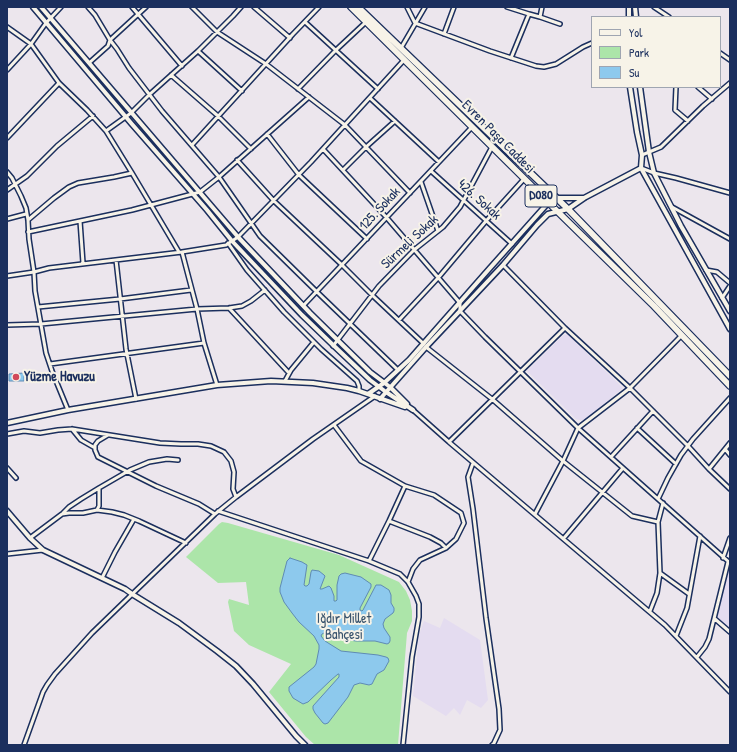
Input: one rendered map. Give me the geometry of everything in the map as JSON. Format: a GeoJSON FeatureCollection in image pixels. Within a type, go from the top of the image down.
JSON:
{"type":"FeatureCollection","features":[{"type":"Feature","properties":{"kind":"highway","name":"Evren Paşa Caddesi"},"geometry":{"type":"LineString","coordinates":[[350,7],[654,306],[730,386]]}},
{"type":"Feature","properties":{"kind":"highway","name":"Evren Paşa Caddesi"},"geometry":{"type":"LineString","coordinates":[[358,7],[568,209],[730,376]]}},
{"type":"Feature","properties":{"kind":"street"},"geometry":{"type":"LineString","coordinates":[[33,7],[194,194],[230,242],[247,270],[284,312],[357,381],[359,391]]}},
{"type":"Feature","properties":{"kind":"street"},"geometry":{"type":"LineString","coordinates":[[41,7],[238,237],[338,341],[370,372],[390,387],[413,410],[473,463],[564,538],[665,625],[730,692]]}},
{"type":"Feature","properties":{"kind":"street"},"geometry":{"type":"LineString","coordinates":[[7,70],[31,44],[46,23],[61,7]]}},
{"type":"Feature","properties":{"kind":"street"},"geometry":{"type":"LineString","coordinates":[[88,7],[110,40],[162,111],[219,177],[260,236],[398,370]]}},
{"type":"Feature","properties":{"kind":"street"},"geometry":{"type":"LineString","coordinates":[[132,7],[182,66]]}},
{"type":"Feature","properties":{"kind":"street"},"geometry":{"type":"LineString","coordinates":[[89,63],[108,46],[110,40],[146,7]]}},
{"type":"Feature","properties":{"kind":"street"},"geometry":{"type":"LineString","coordinates":[[192,7],[217,32],[266,64],[345,125],[410,194]]}},
{"type":"Feature","properties":{"kind":"street"},"geometry":{"type":"LineString","coordinates":[[106,131],[131,113],[198,51],[241,7]]}},
{"type":"Feature","properties":{"kind":"street"},"geometry":{"type":"LineString","coordinates":[[254,7],[290,38]]}},
{"type":"Feature","properties":{"kind":"street"},"geometry":{"type":"LineString","coordinates":[[192,145],[319,7]]}},
{"type":"Feature","properties":{"kind":"street"},"geometry":{"type":"LineString","coordinates":[[407,7],[415,23],[536,66],[544,67],[556,64],[591,43]]}},
{"type":"Feature","properties":{"kind":"street"},"geometry":{"type":"LineString","coordinates":[[401,48],[425,7]]}},
{"type":"Feature","properties":{"kind":"street"},"geometry":{"type":"LineString","coordinates":[[444,34],[454,7]]}},
{"type":"Feature","properties":{"kind":"street"},"geometry":{"type":"LineString","coordinates":[[507,7],[560,24]]}},
{"type":"Feature","properties":{"kind":"street"},"geometry":{"type":"LineString","coordinates":[[540,17],[542,7]]}},
{"type":"Feature","properties":{"kind":"street"},"geometry":{"type":"LineString","coordinates":[[654,7],[668,16]]}},
{"type":"Feature","properties":{"kind":"street"},"geometry":{"type":"LineString","coordinates":[[511,58],[529,14]]}},
{"type":"Feature","properties":{"kind":"street"},"geometry":{"type":"LineString","coordinates":[[305,22],[378,89]]}},
{"type":"Feature","properties":{"kind":"street"},"geometry":{"type":"LineString","coordinates":[[298,89],[366,22]]}},
{"type":"Feature","properties":{"kind":"street"},"geometry":{"type":"LineString","coordinates":[[7,27],[31,44],[59,83],[93,116],[106,131],[180,252],[197,309],[204,343],[217,385]]}},
{"type":"Feature","properties":{"kind":"street"},"geometry":{"type":"LineString","coordinates":[[198,51],[242,91]]}},
{"type":"Feature","properties":{"kind":"street"},"geometry":{"type":"LineString","coordinates":[[721,54],[730,60]]}},
{"type":"Feature","properties":{"kind":"street"},"geometry":{"type":"LineString","coordinates":[[7,276],[49,268],[226,245],[238,237],[299,175],[404,60]]}},
{"type":"Feature","properties":{"kind":"street"},"geometry":{"type":"LineString","coordinates":[[171,75],[218,116],[251,148]]}},
{"type":"Feature","properties":{"kind":"street"},"geometry":{"type":"LineString","coordinates":[[7,138],[59,83]]}},
{"type":"Feature","properties":{"kind":"street"},"geometry":{"type":"LineString","coordinates":[[642,155],[660,147],[730,83]]}},
{"type":"Feature","properties":{"kind":"street"},"geometry":{"type":"LineString","coordinates":[[630,88],[642,155],[641,168],[730,329]]}},
{"type":"Feature","properties":{"kind":"street"},"geometry":{"type":"LineString","coordinates":[[640,88],[649,152],[654,173],[706,270],[730,311]]}},
{"type":"Feature","properties":{"kind":"street"},"geometry":{"type":"LineString","coordinates":[[676,88],[675,110],[688,121]]}},
{"type":"Feature","properties":{"kind":"street"},"geometry":{"type":"LineString","coordinates":[[699,88],[712,99]]}},
{"type":"Feature","properties":{"kind":"street"},"geometry":{"type":"LineString","coordinates":[[28,232],[152,205],[200,192],[309,97]]}},
{"type":"Feature","properties":{"kind":"street"},"geometry":{"type":"LineString","coordinates":[[370,98],[439,162]]}},
{"type":"Feature","properties":{"kind":"street"},"geometry":{"type":"LineString","coordinates":[[7,190],[27,176],[57,146],[93,116]]}},
{"type":"Feature","properties":{"kind":"street"},"geometry":{"type":"LineString","coordinates":[[343,170],[395,121]]}},
{"type":"Feature","properties":{"kind":"street","name":"125. Sokak"},"geometry":{"type":"LineString","coordinates":[[303,306],[472,127]]}},
{"type":"Feature","properties":{"kind":"street"},"geometry":{"type":"LineString","coordinates":[[267,134],[299,175],[367,239]]}},
{"type":"Feature","properties":{"kind":"street","name":"Sürmeli Sokak"},"geometry":{"type":"LineString","coordinates":[[333,346],[379,286],[414,250],[443,227],[460,207],[492,147]]}},
{"type":"Feature","properties":{"kind":"street"},"geometry":{"type":"LineString","coordinates":[[324,149],[387,218],[460,304],[460,311],[485,337],[578,428],[663,502],[729,563],[709,640],[697,658]]}},
{"type":"Feature","properties":{"kind":"street"},"geometry":{"type":"LineString","coordinates":[[238,160],[274,200],[425,345],[492,399],[563,461],[632,516],[658,522]]}},
{"type":"Feature","properties":{"kind":"street"},"geometry":{"type":"LineString","coordinates":[[368,394],[384,383],[460,311],[548,214],[568,209],[584,198],[641,168],[654,173],[730,193]]}},
{"type":"Feature","properties":{"kind":"street","name":"426. Sokak"},"geometry":{"type":"LineString","coordinates":[[431,171],[512,244]]}},
{"type":"Feature","properties":{"kind":"street"},"geometry":{"type":"LineString","coordinates":[[7,172],[26,208],[38,307],[46,353],[68,410]]}},
{"type":"Feature","properties":{"kind":"street"},"geometry":{"type":"LineString","coordinates":[[28,220],[69,187],[78,183],[132,173]]}},
{"type":"Feature","properties":{"kind":"street"},"geometry":{"type":"LineString","coordinates":[[399,320],[438,278],[524,179]]}},
{"type":"Feature","properties":{"kind":"street"},"geometry":{"type":"LineString","coordinates":[[421,182],[438,231]]}},
{"type":"Feature","properties":{"kind":"street"},"geometry":{"type":"LineString","coordinates":[[380,398],[548,203],[556,198],[584,198]]}},
{"type":"Feature","properties":{"kind":"street"},"geometry":{"type":"LineString","coordinates":[[672,208],[730,239]]}},
{"type":"Feature","properties":{"kind":"street"},"geometry":{"type":"LineString","coordinates":[[7,219],[26,214]]}},
{"type":"Feature","properties":{"kind":"street"},"geometry":{"type":"LineString","coordinates":[[80,221],[83,264]]}},
{"type":"Feature","properties":{"kind":"street"},"geometry":{"type":"LineString","coordinates":[[230,242],[333,346],[370,380],[413,410]]}},
{"type":"Feature","properties":{"kind":"street"},"geometry":{"type":"LineString","coordinates":[[116,260],[127,354],[136,400]]}},
{"type":"Feature","properties":{"kind":"street"},"geometry":{"type":"LineString","coordinates":[[503,265],[566,328],[630,388],[730,489]]}},
{"type":"Feature","properties":{"kind":"street"},"geometry":{"type":"LineString","coordinates":[[706,270],[717,272],[730,283]]}},
{"type":"Feature","properties":{"kind":"street"},"geometry":{"type":"LineString","coordinates":[[722,298],[730,286]]}},
{"type":"Feature","properties":{"kind":"street"},"geometry":{"type":"LineString","coordinates":[[38,307],[191,290]]}},
{"type":"Feature","properties":{"kind":"street"},"geometry":{"type":"LineString","coordinates":[[7,325],[41,324],[197,309],[228,308],[242,306],[265,290]]}},
{"type":"Feature","properties":{"kind":"street"},"geometry":{"type":"LineString","coordinates":[[228,308],[289,373]]}},
{"type":"Feature","properties":{"kind":"street"},"geometry":{"type":"LineString","coordinates":[[449,442],[566,328]]}},
{"type":"Feature","properties":{"kind":"street"},"geometry":{"type":"LineString","coordinates":[[535,514],[563,461],[578,428],[630,388],[682,335]]}},
{"type":"Feature","properties":{"kind":"street"},"geometry":{"type":"LineString","coordinates":[[285,381],[289,373],[314,342]]}},
{"type":"Feature","properties":{"kind":"street"},"geometry":{"type":"LineString","coordinates":[[50,364],[204,343]]}},
{"type":"Feature","properties":{"kind":"street"},"geometry":{"type":"LineString","coordinates":[[7,423],[68,410],[136,400],[217,385],[264,381],[313,383],[347,388],[375,396],[413,410]]}},
{"type":"Feature","properties":{"kind":"street"},"geometry":{"type":"LineString","coordinates":[[24,745],[43,692],[47,685],[92,633],[217,513],[236,497],[375,396]]}},
{"type":"Feature","properties":{"kind":"street"},"geometry":{"type":"LineString","coordinates":[[658,499],[681,455],[730,398]]}},
{"type":"Feature","properties":{"kind":"street"},"geometry":{"type":"LineString","coordinates":[[611,457],[653,411]]}},
{"type":"Feature","properties":{"kind":"street"},"geometry":{"type":"LineString","coordinates":[[334,425],[361,461],[405,486],[434,496],[461,513],[464,523],[456,539],[446,548],[420,560],[413,569],[408,582]]}},
{"type":"Feature","properties":{"kind":"street"},"geometry":{"type":"LineString","coordinates":[[637,428],[676,464]]}},
{"type":"Feature","properties":{"kind":"street"},"geometry":{"type":"LineString","coordinates":[[7,434],[24,431],[40,433],[72,429],[160,443],[202,444],[211,446],[227,455],[232,465],[234,472],[233,484],[236,497]]}},
{"type":"Feature","properties":{"kind":"street"},"geometry":{"type":"LineString","coordinates":[[72,429],[81,440],[95,448]]}},
{"type":"Feature","properties":{"kind":"street"},"geometry":{"type":"LineString","coordinates":[[109,434],[98,441],[95,448],[95,453],[98,457],[127,472],[217,513],[368,561],[400,574],[408,582],[419,604],[419,617],[412,657],[403,745]]}},
{"type":"Feature","properties":{"kind":"street"},"geometry":{"type":"LineString","coordinates":[[709,469],[730,443]]}},
{"type":"Feature","properties":{"kind":"street"},"geometry":{"type":"LineString","coordinates":[[725,449],[730,454]]}},
{"type":"Feature","properties":{"kind":"street"},"geometry":{"type":"LineString","coordinates":[[30,538],[69,507],[127,472],[149,462],[167,459],[178,460]]}},
{"type":"Feature","properties":{"kind":"street"},"geometry":{"type":"LineString","coordinates":[[473,463],[468,477],[499,709],[500,730],[492,745]]}},
{"type":"Feature","properties":{"kind":"street"},"geometry":{"type":"LineString","coordinates":[[7,468],[16,478]]}},
{"type":"Feature","properties":{"kind":"street"},"geometry":{"type":"LineString","coordinates":[[564,538],[623,468]]}},
{"type":"Feature","properties":{"kind":"street"},"geometry":{"type":"LineString","coordinates":[[368,561],[405,486]]}},
{"type":"Feature","properties":{"kind":"street"},"geometry":{"type":"LineString","coordinates":[[97,510],[99,506],[99,488]]}},
{"type":"Feature","properties":{"kind":"street"},"geometry":{"type":"LineString","coordinates":[[650,612],[657,593],[660,573],[658,522],[663,502]]}},
{"type":"Feature","properties":{"kind":"street"},"geometry":{"type":"LineString","coordinates":[[62,514],[83,513],[97,510],[112,512],[134,519],[186,543]]}},
{"type":"Feature","properties":{"kind":"street"},"geometry":{"type":"LineString","coordinates":[[7,511],[30,538],[43,550],[125,589],[179,623],[217,651],[236,666],[259,690],[305,745]]}},
{"type":"Feature","properties":{"kind":"street"},"geometry":{"type":"LineString","coordinates":[[102,578],[134,519]]}},
{"type":"Feature","properties":{"kind":"street"},"geometry":{"type":"LineString","coordinates":[[389,521],[430,537],[441,543],[446,548]]}},
{"type":"Feature","properties":{"kind":"street"},"geometry":{"type":"LineString","coordinates":[[676,636],[687,608],[700,536]]}},
{"type":"Feature","properties":{"kind":"street"},"geometry":{"type":"LineString","coordinates":[[723,558],[730,538]]}},
{"type":"Feature","properties":{"kind":"street"},"geometry":{"type":"LineString","coordinates":[[7,554],[43,550]]}},
{"type":"Feature","properties":{"kind":"street"},"geometry":{"type":"LineString","coordinates":[[660,573],[689,594]]}},
{"type":"Feature","properties":{"kind":"street"},"geometry":{"type":"LineString","coordinates":[[715,619],[730,632]]}},
{"type":"Feature","properties":{"kind":"shaded area"},"geometry":{"type":"Polygon","coordinates":[[[567,334],[623,388],[584,421],[576,419],[527,371],[562,336],[567,334]]]}},
{"type":"Feature","properties":{"kind":"shaded area"},"geometry":{"type":"Polygon","coordinates":[[[728,571],[730,572],[730,630],[719,621],[715,614],[724,574],[728,571]]]}},
{"type":"Feature","properties":{"kind":"shaded area"},"geometry":{"type":"Polygon","coordinates":[[[444,618],[480,640],[488,700],[481,708],[467,700],[460,715],[454,708],[446,716],[413,696],[419,635],[424,621],[440,628],[444,618]]]}},
{"type":"Feature","properties":{"kind":"green space","name":"Iğdır Millet Bahçesi"},"geometry":{"type":"Polygon","coordinates":[[[222,522],[339,555],[399,582],[406,591],[410,600],[412,621],[407,633],[398,745],[315,745],[306,737],[269,692],[291,664],[249,645],[234,631],[228,602],[229,599],[249,605],[246,582],[218,583],[186,557],[222,522]]]}},
{"type":"Feature","properties":{"kind":"water","name":"Yüzme Havuzu"},"geometry":{"type":"Polygon","coordinates":[[[24,373],[24,381],[9,381],[9,374],[24,373]]]}},
{"type":"Feature","properties":{"kind":"water"},"geometry":{"type":"Polygon","coordinates":[[[290,558],[307,565],[305,586],[309,584],[312,570],[319,571],[324,575],[325,576],[320,589],[329,586],[334,596],[334,601],[337,600],[337,585],[339,576],[345,573],[361,577],[371,584],[360,610],[363,610],[376,585],[381,585],[389,590],[391,595],[391,603],[394,608],[393,613],[385,619],[383,624],[390,637],[390,641],[387,644],[375,641],[349,640],[328,632],[322,634],[321,636],[325,641],[341,651],[378,655],[388,658],[389,661],[384,670],[377,674],[372,684],[369,685],[360,683],[354,685],[348,697],[328,723],[325,724],[315,713],[313,706],[339,677],[339,674],[308,702],[303,704],[293,698],[289,691],[289,687],[314,667],[319,649],[319,645],[314,636],[292,613],[284,602],[280,592],[287,561],[290,558]]]}},
{"type":"Feature","properties":{"kind":"place","name":"Yüzme Havuzu"},"geometry":{"type":"Point","coordinates":[16,377]}}]}
